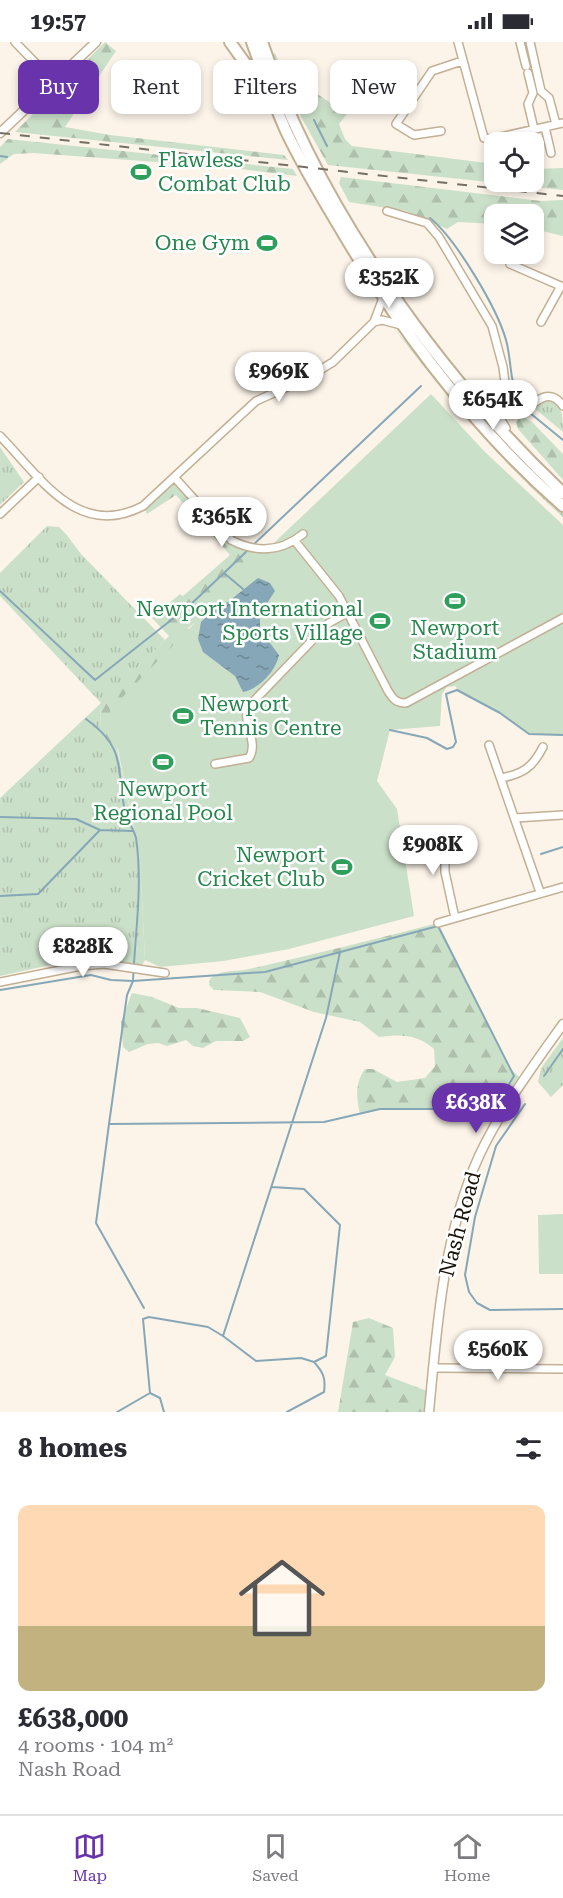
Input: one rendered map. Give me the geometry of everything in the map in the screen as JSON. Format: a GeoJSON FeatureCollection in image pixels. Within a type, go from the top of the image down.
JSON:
{"type":"FeatureCollection","features":[{"type":"Feature","properties":{"kind":"main road"},"geometry":{"type":"LineString","coordinates":[[230,42],[242,60]]}},
{"type":"Feature","properties":{"kind":"main road"},"geometry":{"type":"LineString","coordinates":[[252,42],[259,60]]}},
{"type":"Feature","properties":{"kind":"main road"},"geometry":{"type":"LineString","coordinates":[[262,42],[296,129],[382,277],[449,370],[520,451],[563,493]]}},
{"type":"Feature","properties":{"kind":"main road"},"geometry":{"type":"LineString","coordinates":[[280,114],[316,187],[401,325],[463,403],[510,455],[563,506]]}},
{"type":"Feature","properties":{"kind":"street"},"geometry":{"type":"LineString","coordinates":[[15,42],[33,60]]}},
{"type":"Feature","properties":{"kind":"street"},"geometry":{"type":"LineString","coordinates":[[77,60],[96,42]]}},
{"type":"Feature","properties":{"kind":"street"},"geometry":{"type":"LineString","coordinates":[[458,42],[484,138],[491,139],[559,124],[549,98],[541,91],[530,42]]}},
{"type":"Feature","properties":{"kind":"street"},"geometry":{"type":"LineString","coordinates":[[520,42],[533,93],[528,104],[534,129]]}},
{"type":"Feature","properties":{"kind":"street"},"geometry":{"type":"LineString","coordinates":[[441,131],[414,135],[396,124],[432,71],[462,61]]}},
{"type":"Feature","properties":{"kind":"street"},"geometry":{"type":"LineString","coordinates":[[0,133],[20,114]]}},
{"type":"Feature","properties":{"kind":"street"},"geometry":{"type":"LineString","coordinates":[[545,127],[551,153]]}},
{"type":"Feature","properties":{"kind":"street"},"geometry":{"type":"LineString","coordinates":[[387,211],[427,223],[439,237],[492,326],[503,367],[507,398],[511,407],[518,412],[525,410],[537,399],[546,396],[554,398],[563,406]]}},
{"type":"Feature","properties":{"kind":"street"},"geometry":{"type":"LineString","coordinates":[[510,264],[562,286],[541,322]]}},
{"type":"Feature","properties":{"kind":"street"},"geometry":{"type":"LineString","coordinates":[[0,436],[58,496],[78,510],[109,517],[122,515],[144,506],[256,401],[321,370],[374,322],[383,298]]}},
{"type":"Feature","properties":{"kind":"street"},"geometry":{"type":"LineString","coordinates":[[374,322],[382,320],[401,325]]}},
{"type":"Feature","properties":{"kind":"street"},"geometry":{"type":"LineString","coordinates":[[449,370],[484,405],[498,406],[507,398]]}},
{"type":"Feature","properties":{"kind":"street"},"geometry":{"type":"LineString","coordinates":[[498,406],[500,419],[520,451]]}},
{"type":"Feature","properties":{"kind":"street"},"geometry":{"type":"LineString","coordinates":[[0,514],[39,477]]}},
{"type":"Feature","properties":{"kind":"street"},"geometry":{"type":"LineString","coordinates":[[175,478],[231,540],[241,545],[270,549],[295,541],[303,534]]}},
{"type":"Feature","properties":{"kind":"street"},"geometry":{"type":"LineString","coordinates":[[295,541],[335,591],[394,701],[400,703],[406,703],[527,640],[563,618]]}},
{"type":"Feature","properties":{"kind":"street"},"geometry":{"type":"LineString","coordinates":[[215,765],[249,758],[253,749],[246,714],[247,708],[329,623],[347,613]]}},
{"type":"Feature","properties":{"kind":"street"},"geometry":{"type":"LineString","coordinates":[[489,745],[540,892]]}},
{"type":"Feature","properties":{"kind":"street"},"geometry":{"type":"LineString","coordinates":[[501,777],[526,771],[537,759],[543,747]]}},
{"type":"Feature","properties":{"kind":"street"},"geometry":{"type":"LineString","coordinates":[[515,818],[563,815]]}},
{"type":"Feature","properties":{"kind":"street"},"geometry":{"type":"LineString","coordinates":[[445,831],[445,872],[455,918]]}},
{"type":"Feature","properties":{"kind":"street"},"geometry":{"type":"LineString","coordinates":[[438,923],[563,887]]}},
{"type":"Feature","properties":{"kind":"street"},"geometry":{"type":"LineString","coordinates":[[0,982],[81,966],[104,964],[165,973]]}},
{"type":"Feature","properties":{"kind":"street","name":"Nash Road"},"geometry":{"type":"LineString","coordinates":[[429,1412],[448,1257],[468,1184],[496,1123],[563,1024]]}},
{"type":"Feature","properties":{"kind":"street"},"geometry":{"type":"LineString","coordinates":[[433,1368],[563,1369]]}},
{"type":"Feature","properties":{"kind":"green space"},"geometry":{"type":"Polygon","coordinates":[[[105,42],[116,51],[99,76],[99,60],[87,60],[105,42]]]}},
{"type":"Feature","properties":{"kind":"green space"},"geometry":{"type":"Polygon","coordinates":[[[318,95],[330,103],[330,114],[347,114],[339,124],[345,139],[352,146],[484,163],[484,182],[328,165],[299,114],[318,114],[318,95]]]}},
{"type":"Feature","properties":{"kind":"green space"},"geometry":{"type":"Polygon","coordinates":[[[33,114],[74,114],[65,127],[110,135],[284,155],[288,160],[15,132],[33,114]]]}},
{"type":"Feature","properties":{"kind":"green space"},"geometry":{"type":"Polygon","coordinates":[[[8,139],[293,169],[297,176],[225,167],[33,153],[14,154],[0,164],[0,147],[8,139]]]}},
{"type":"Feature","properties":{"kind":"green space"},"geometry":{"type":"Polygon","coordinates":[[[563,168],[563,190],[544,188],[544,169],[563,168]]]}},
{"type":"Feature","properties":{"kind":"green space"},"geometry":{"type":"Polygon","coordinates":[[[341,177],[541,201],[563,200],[563,236],[544,231],[544,204],[484,204],[484,223],[458,222],[447,229],[406,211],[349,202],[339,183],[341,177]]]}},
{"type":"Feature","properties":{"kind":"green space"},"geometry":{"type":"Polygon","coordinates":[[[393,327],[431,371],[449,397],[433,377],[393,327]]]}},
{"type":"Feature","properties":{"kind":"green space","name":"Newport International Sports Village"},"geometry":{"type":"Polygon","coordinates":[[[431,394],[485,452],[563,525],[563,735],[529,734],[500,713],[457,690],[456,686],[447,687],[442,694],[440,726],[390,730],[377,781],[397,809],[414,916],[289,949],[224,961],[160,967],[145,960],[140,859],[110,710],[259,557],[431,394]]]}},
{"type":"Feature","properties":{"kind":"green space"},"geometry":{"type":"Polygon","coordinates":[[[451,399],[563,510],[563,517],[473,426],[451,399]]]}},
{"type":"Feature","properties":{"kind":"green space"},"geometry":{"type":"Polygon","coordinates":[[[545,401],[559,407],[563,432],[533,407],[545,401]]]}},
{"type":"Feature","properties":{"kind":"green space"},"geometry":{"type":"Polygon","coordinates":[[[521,416],[532,422],[563,454],[563,480],[518,429],[516,422],[521,416]]]}},
{"type":"Feature","properties":{"kind":"green space"},"geometry":{"type":"Polygon","coordinates":[[[0,447],[24,482],[0,505],[0,447]]]}},
{"type":"Feature","properties":{"kind":"green space"},"geometry":{"type":"Polygon","coordinates":[[[172,484],[180,487],[232,544],[263,551],[274,560],[188,628],[191,634],[120,749],[111,747],[100,729],[101,703],[169,636],[152,618],[180,594],[183,596],[230,555],[176,495],[147,514],[144,507],[172,484]]]}},
{"type":"Feature","properties":{"kind":"green space"},"geometry":{"type":"Polygon","coordinates":[[[47,526],[59,527],[81,554],[165,640],[101,704],[100,729],[111,747],[117,748],[140,859],[145,960],[141,967],[100,958],[55,964],[0,976],[0,798],[101,703],[0,596],[0,573],[47,526]]]}},
{"type":"Feature","properties":{"kind":"green space"},"geometry":{"type":"Polygon","coordinates":[[[438,923],[508,1066],[519,1077],[489,1118],[476,1107],[380,1109],[360,1114],[357,1091],[359,1080],[365,1069],[373,1069],[397,1082],[425,1078],[435,1066],[434,1049],[421,1040],[408,1036],[379,1037],[360,1022],[314,1012],[260,992],[214,990],[209,985],[210,979],[223,972],[273,964],[438,923]]]}},
{"type":"Feature","properties":{"kind":"green space"},"geometry":{"type":"Polygon","coordinates":[[[132,993],[152,997],[179,1008],[197,1008],[240,1018],[250,1037],[243,1041],[216,1041],[203,1048],[193,1046],[186,1040],[167,1046],[158,1043],[148,1044],[129,1052],[123,1047],[121,1022],[132,993]]]}},
{"type":"Feature","properties":{"kind":"green space"},"geometry":{"type":"Polygon","coordinates":[[[563,1038],[563,1085],[551,1097],[538,1082],[541,1068],[563,1038]]]}},
{"type":"Feature","properties":{"kind":"green space"},"geometry":{"type":"Polygon","coordinates":[[[563,1214],[563,1274],[539,1274],[538,1215],[563,1214]]]}},
{"type":"Feature","properties":{"kind":"green space"},"geometry":{"type":"Polygon","coordinates":[[[369,1318],[393,1328],[395,1357],[385,1375],[427,1391],[426,1412],[338,1412],[353,1322],[369,1318]]]}},
{"type":"Feature","properties":{"kind":"water"},"geometry":{"type":"Polygon","coordinates":[[[258,578],[270,583],[275,591],[260,614],[260,630],[279,655],[266,678],[255,687],[243,692],[235,676],[203,652],[198,639],[201,622],[216,607],[228,602],[258,578]]]}},
{"type":"Feature","properties":{"kind":"waterway"},"geometry":{"type":"LineString","coordinates":[[314,120],[327,146]]}},
{"type":"Feature","properties":{"kind":"waterway"},"geometry":{"type":"LineString","coordinates":[[0,156],[7,157]]}},
{"type":"Feature","properties":{"kind":"waterway"},"geometry":{"type":"LineString","coordinates":[[430,218],[452,241],[494,310],[506,340],[514,389],[521,403]]}},
{"type":"Feature","properties":{"kind":"waterway"},"geometry":{"type":"LineString","coordinates":[[252,546],[421,386]]}},
{"type":"Feature","properties":{"kind":"waterway"},"geometry":{"type":"LineString","coordinates":[[530,413],[563,440]]}},
{"type":"Feature","properties":{"kind":"waterway"},"geometry":{"type":"LineString","coordinates":[[224,573],[248,550]]}},
{"type":"Feature","properties":{"kind":"waterway"},"geometry":{"type":"LineString","coordinates":[[0,591],[95,680],[189,606],[224,573],[243,589]]}},
{"type":"Feature","properties":{"kind":"waterway"},"geometry":{"type":"LineString","coordinates":[[390,730],[427,738],[447,749],[453,747],[456,742],[446,694],[457,690],[500,713],[529,734],[563,735]]}},
{"type":"Feature","properties":{"kind":"waterway"},"geometry":{"type":"LineString","coordinates":[[0,990],[91,975],[111,980],[133,981],[139,892],[136,838],[125,812],[120,771],[114,750],[99,730],[86,719]]}},
{"type":"Feature","properties":{"kind":"waterway"},"geometry":{"type":"LineString","coordinates":[[0,817],[76,819],[100,830]]}},
{"type":"Feature","properties":{"kind":"waterway"},"geometry":{"type":"LineString","coordinates":[[0,896],[38,894],[100,830],[132,831]]}},
{"type":"Feature","properties":{"kind":"waterway"},"geometry":{"type":"LineString","coordinates":[[541,854],[563,847]]}},
{"type":"Feature","properties":{"kind":"waterway"},"geometry":{"type":"LineString","coordinates":[[109,1124],[127,995],[133,981],[265,972],[438,926],[514,1076],[494,1109],[380,1109],[324,1122],[109,1124],[96,1223],[144,1308]]}},
{"type":"Feature","properties":{"kind":"waterway"},"geometry":{"type":"LineString","coordinates":[[164,1412],[160,1398],[150,1393],[143,1319],[149,1317],[208,1327],[223,1336],[326,1018],[340,952]]}},
{"type":"Feature","properties":{"kind":"waterway"},"geometry":{"type":"LineString","coordinates":[[544,1076],[563,1049]]}},
{"type":"Feature","properties":{"kind":"waterway"},"geometry":{"type":"LineString","coordinates":[[525,1104],[496,1146],[475,1217],[465,1275],[469,1292],[477,1303],[490,1310],[563,1309]]}},
{"type":"Feature","properties":{"kind":"waterway"},"geometry":{"type":"LineString","coordinates":[[223,1336],[256,1361],[301,1358],[314,1362],[326,1356],[340,1225],[304,1189],[272,1187]]}},
{"type":"Feature","properties":{"kind":"waterway"},"geometry":{"type":"LineString","coordinates":[[287,1412],[324,1392],[323,1376],[314,1362]]}},
{"type":"Feature","properties":{"kind":"waterway"},"geometry":{"type":"LineString","coordinates":[[117,1412],[150,1393]]}},
{"type":"Feature","properties":{"kind":"railway"},"geometry":{"type":"LineString","coordinates":[[0,133],[563,196]]}},
{"type":"Feature","properties":{"kind":"place","name":"Flawless Combat Club"},"geometry":{"type":"Point","coordinates":[141,172]}},
{"type":"Feature","properties":{"kind":"place","name":"One Gym"},"geometry":{"type":"Point","coordinates":[267,243]}},
{"type":"Feature","properties":{"kind":"place","name":"Newport Stadium"},"geometry":{"type":"Point","coordinates":[455,601]}},
{"type":"Feature","properties":{"kind":"place","name":"Newport International Sports Village"},"geometry":{"type":"Point","coordinates":[380,621]}},
{"type":"Feature","properties":{"kind":"place","name":"Newport Tennis Centre"},"geometry":{"type":"Point","coordinates":[183,716]}},
{"type":"Feature","properties":{"kind":"place","name":"Newport Regional Pool"},"geometry":{"type":"Point","coordinates":[163,762]}},
{"type":"Feature","properties":{"kind":"place","name":"Newport Cricket Club"},"geometry":{"type":"Point","coordinates":[342,867]}}]}
